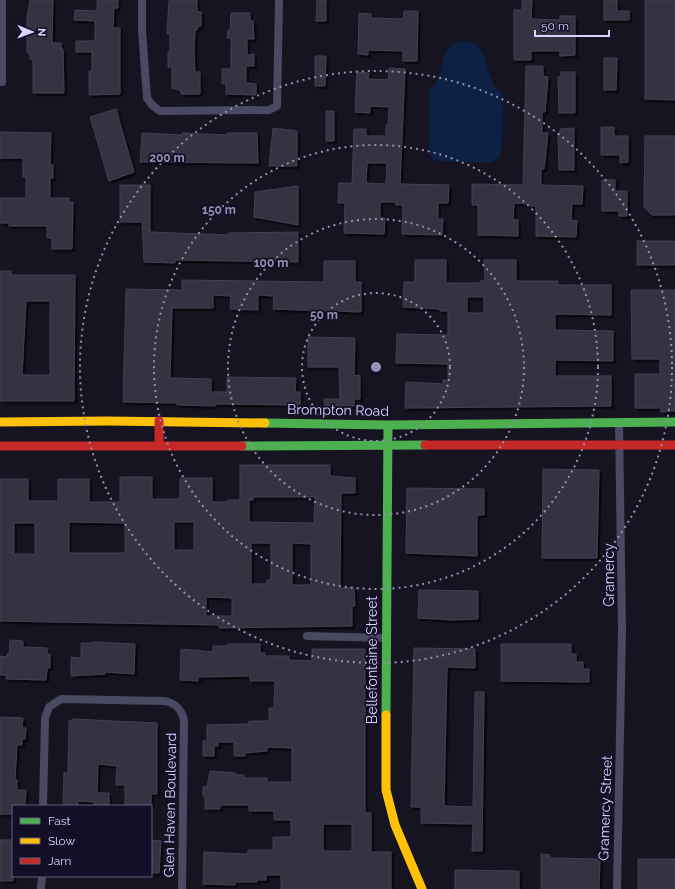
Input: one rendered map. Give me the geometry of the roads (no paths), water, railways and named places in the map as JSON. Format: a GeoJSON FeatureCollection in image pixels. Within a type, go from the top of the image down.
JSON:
{"type":"FeatureCollection","features":[{"type":"Feature","properties":{"kind":"street"},"geometry":{"type":"LineString","coordinates":[[2,0],[2,82]]}},
{"type":"Feature","properties":{"kind":"street"},"geometry":{"type":"LineString","coordinates":[[142,0],[142,29],[147,98],[152,105],[160,111],[269,110],[277,106],[279,0]]}},
{"type":"Feature","properties":{"kind":"street"},"geometry":{"type":"LineString","coordinates":[[159,421],[159,445]]}},
{"type":"Feature","properties":{"kind":"street","name":"Brompton Road"},"geometry":{"type":"LineString","coordinates":[[0,422],[159,421],[388,425],[675,422]]}},
{"type":"Feature","properties":{"kind":"street","name":"Gramercy"},"geometry":{"type":"LineString","coordinates":[[619,422],[621,445],[622,548],[621,728]]}},
{"type":"Feature","properties":{"kind":"street","name":"Bellefontaine Street"},"geometry":{"type":"LineString","coordinates":[[388,425],[386,790],[395,825],[422,889]]}},
{"type":"Feature","properties":{"kind":"street"},"geometry":{"type":"LineString","coordinates":[[0,446],[387,444],[675,446]]}},
{"type":"Feature","properties":{"kind":"street"},"geometry":{"type":"LineString","coordinates":[[307,636],[386,638]]}},
{"type":"Feature","properties":{"kind":"street","name":"Glen Haven Boulevard"},"geometry":{"type":"LineString","coordinates":[[43,805],[45,718],[49,707],[57,700],[169,701],[181,712],[184,721],[182,889]]}},
{"type":"Feature","properties":{"kind":"street","name":"Gramercy Street"},"geometry":{"type":"LineString","coordinates":[[616,889],[621,728]]}},
{"type":"Feature","properties":{"kind":"street"},"geometry":{"type":"LineString","coordinates":[[41,889],[42,877]]}},
{"type":"Feature","properties":{"kind":"water"},"geometry":{"type":"Polygon","coordinates":[[[461,41],[471,42],[478,46],[491,78],[496,87],[503,94],[502,150],[499,157],[492,163],[440,161],[433,159],[429,153],[429,90],[439,76],[448,50],[453,45],[461,41]]]}}]}
